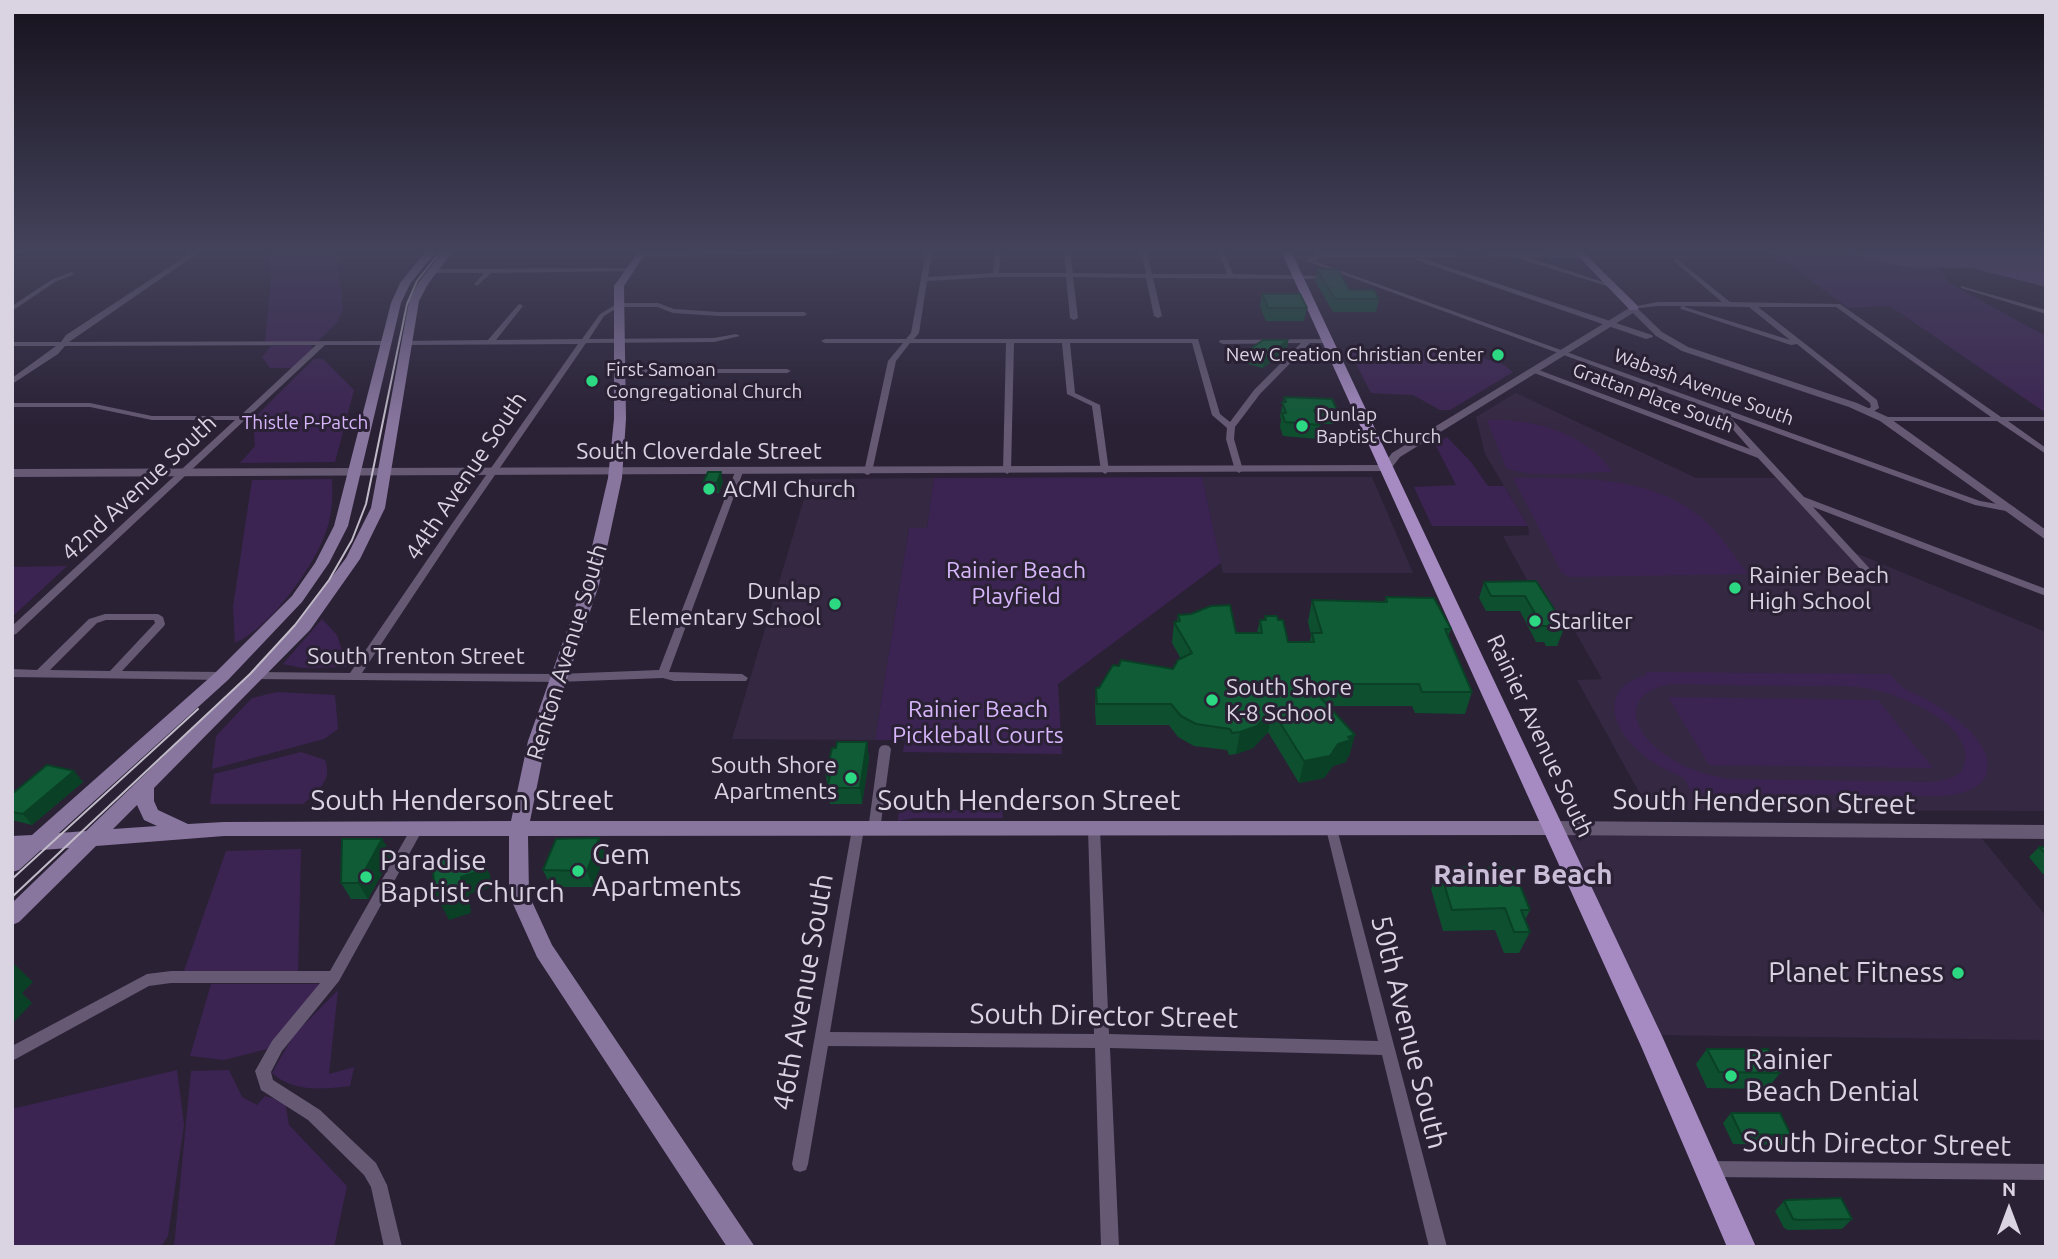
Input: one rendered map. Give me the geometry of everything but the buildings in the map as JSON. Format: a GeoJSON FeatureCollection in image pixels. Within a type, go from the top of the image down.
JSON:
{"type":"FeatureCollection","features":[{"type":"Feature","properties":{"kind":"main road"},"geometry":{"type":"LineString","coordinates":[[12,864],[222,676],[297,599],[322,563],[341,526],[395,310]]}},
{"type":"Feature","properties":{"kind":"main road"},"geometry":{"type":"LineString","coordinates":[[12,916],[257,676],[304,626],[353,559],[373,523],[412,310]]}},
{"type":"Feature","properties":{"kind":"main road","name":"Renton Avenue South"},"geometry":{"type":"LineString","coordinates":[[618,310],[620,371],[617,472],[591,585],[537,741],[519,830],[516,868],[519,895],[544,951],[742,1247]]}},
{"type":"Feature","properties":{"kind":"main road","name":"Rainier Avenue South"},"geometry":{"type":"LineString","coordinates":[[1314,310],[1742,1247]]}},
{"type":"Feature","properties":{"kind":"main road"},"geometry":{"type":"LineString","coordinates":[[145,788],[145,801],[151,815],[185,831]]}},
{"type":"Feature","properties":{"kind":"main road","name":"South Henderson Street"},"geometry":{"type":"LineString","coordinates":[[12,844],[185,831],[1552,828]]}},
{"type":"Feature","properties":{"kind":"street"},"geometry":{"type":"LineString","coordinates":[[12,382],[112,310]]}},
{"type":"Feature","properties":{"kind":"street"},"geometry":{"type":"LineString","coordinates":[[490,342],[517,310]]}},
{"type":"Feature","properties":{"kind":"street","name":"44th Avenue South"},"geometry":{"type":"LineString","coordinates":[[354,676],[583,340],[602,315],[610,310]]}},
{"type":"Feature","properties":{"kind":"street"},"geometry":{"type":"LineString","coordinates":[[668,310],[711,313],[804,313]]}},
{"type":"Feature","properties":{"kind":"street"},"geometry":{"type":"LineString","coordinates":[[868,472],[892,361],[915,333],[919,310]]}},
{"type":"Feature","properties":{"kind":"street"},"geometry":{"type":"LineString","coordinates":[[1073,310],[1074,318]]}},
{"type":"Feature","properties":{"kind":"street"},"geometry":{"type":"LineString","coordinates":[[1157,310],[1158,316]]}},
{"type":"Feature","properties":{"kind":"street","name":"Wabash Avenue South"},"geometry":{"type":"LineString","coordinates":[[1439,310],[1978,503],[2011,509]]}},
{"type":"Feature","properties":{"kind":"street"},"geometry":{"type":"LineString","coordinates":[[1569,310],[1649,337]]}},
{"type":"Feature","properties":{"kind":"street"},"geometry":{"type":"LineString","coordinates":[[1386,468],[1396,455],[1631,310]]}},
{"type":"Feature","properties":{"kind":"street"},"geometry":{"type":"LineString","coordinates":[[1636,310],[1659,334],[1685,349],[1868,411],[1884,419],[2044,533]]}},
{"type":"Feature","properties":{"kind":"street"},"geometry":{"type":"LineString","coordinates":[[1689,310],[1802,345]]}},
{"type":"Feature","properties":{"kind":"street"},"geometry":{"type":"LineString","coordinates":[[1757,310],[1874,402],[1875,408],[1868,411]]}},
{"type":"Feature","properties":{"kind":"street"},"geometry":{"type":"LineString","coordinates":[[1845,310],[2046,452]]}},
{"type":"Feature","properties":{"kind":"street"},"geometry":{"type":"LineString","coordinates":[[405,343],[714,340],[736,335]]}},
{"type":"Feature","properties":{"kind":"street"},"geometry":{"type":"LineString","coordinates":[[825,341],[1195,341],[1216,415],[1231,427]]}},
{"type":"Feature","properties":{"kind":"street"},"geometry":{"type":"LineString","coordinates":[[1007,471],[1010,341]]}},
{"type":"Feature","properties":{"kind":"street"},"geometry":{"type":"LineString","coordinates":[[1239,470],[1230,439],[1231,427],[1257,392],[1308,341]]}},
{"type":"Feature","properties":{"kind":"street"},"geometry":{"type":"LineString","coordinates":[[1223,342],[1328,341]]}},
{"type":"Feature","properties":{"kind":"street"},"geometry":{"type":"LineString","coordinates":[[1066,342],[1071,394],[1096,405],[1105,471]]}},
{"type":"Feature","properties":{"kind":"street"},"geometry":{"type":"LineString","coordinates":[[12,344],[385,343]]}},
{"type":"Feature","properties":{"kind":"street","name":"42nd Avenue South"},"geometry":{"type":"LineString","coordinates":[[12,632],[323,344]]}},
{"type":"Feature","properties":{"kind":"street"},"geometry":{"type":"LineString","coordinates":[[620,371],[788,371]]}},
{"type":"Feature","properties":{"kind":"street","name":"Grattan Place South"},"geometry":{"type":"LineString","coordinates":[[1533,371],[1761,456]]}},
{"type":"Feature","properties":{"kind":"street"},"geometry":{"type":"LineString","coordinates":[[12,405],[90,405],[152,418],[242,418]]}},
{"type":"Feature","properties":{"kind":"street"},"geometry":{"type":"LineString","coordinates":[[1719,410],[1866,570]]}},
{"type":"Feature","properties":{"kind":"street"},"geometry":{"type":"LineString","coordinates":[[1884,419],[2046,419]]}},
{"type":"Feature","properties":{"kind":"street","name":"South Cloverdale Street"},"geometry":{"type":"LineString","coordinates":[[12,473],[868,472],[1386,468]]}},
{"type":"Feature","properties":{"kind":"street"},"geometry":{"type":"LineString","coordinates":[[663,674],[738,472]]}},
{"type":"Feature","properties":{"kind":"street"},"geometry":{"type":"LineString","coordinates":[[1804,500],[2046,593]]}},
{"type":"Feature","properties":{"kind":"street"},"geometry":{"type":"LineString","coordinates":[[40,673],[93,621],[105,617],[158,617],[160,624],[114,673]]}},
{"type":"Feature","properties":{"kind":"street"},"geometry":{"type":"LineString","coordinates":[[12,673],[222,676]]}},
{"type":"Feature","properties":{"kind":"street","name":"South Trenton Street"},"geometry":{"type":"LineString","coordinates":[[257,676],[558,678],[663,674],[674,677],[742,678]]}},
{"type":"Feature","properties":{"kind":"street","name":"46th Avenue South"},"geometry":{"type":"LineString","coordinates":[[800,1164],[821,1039],[886,749]]}},
{"type":"Feature","properties":{"kind":"street","name":"South Henderson Street"},"geometry":{"type":"LineString","coordinates":[[1552,828],[2046,832]]}},
{"type":"Feature","properties":{"kind":"street"},"geometry":{"type":"LineString","coordinates":[[393,1247],[379,1185],[370,1169],[314,1115],[267,1085],[262,1071],[277,1046],[334,977],[417,829]]}},
{"type":"Feature","properties":{"kind":"street"},"geometry":{"type":"LineString","coordinates":[[1094,829],[1110,1247]]}},
{"type":"Feature","properties":{"kind":"street","name":"50th Avenue South"},"geometry":{"type":"LineString","coordinates":[[1332,829],[1385,1048],[1438,1247]]}},
{"type":"Feature","properties":{"kind":"street"},"geometry":{"type":"LineString","coordinates":[[12,1054],[147,980],[171,977],[334,977]]}},
{"type":"Feature","properties":{"kind":"street","name":"South Director Street"},"geometry":{"type":"LineString","coordinates":[[821,1039],[1101,1041],[1385,1048]]}},
{"type":"Feature","properties":{"kind":"street","name":"South Director Street"},"geometry":{"type":"LineString","coordinates":[[1708,1169],[2046,1172]]}},
{"type":"Feature","properties":{"kind":"shaded area","name":"Rainier Beach High School"},"geometry":{"type":"Polygon","coordinates":[[[1516,393],[1696,478],[1776,478],[1846,549],[2046,632],[2046,811],[1649,810],[1577,680],[1602,679],[1568,619],[1549,620],[1503,536],[1529,535],[1528,526],[1485,454],[1476,417],[1516,393]]]}},
{"type":"Feature","properties":{"kind":"shaded area"},"geometry":{"type":"Polygon","coordinates":[[[1202,477],[1372,477],[1413,573],[1223,573],[1202,477]]]}},
{"type":"Feature","properties":{"kind":"shaded area","name":"Dunlap Elementary School"},"geometry":{"type":"Polygon","coordinates":[[[934,478],[927,528],[909,528],[875,740],[732,739],[810,479],[934,478]]]}},
{"type":"Feature","properties":{"kind":"shaded area"},"geometry":{"type":"Polygon","coordinates":[[[1560,832],[1978,834],[2046,916],[2046,1040],[1656,1035],[1560,832]]]}},
{"type":"Feature","properties":{"kind":"green space"},"geometry":{"type":"Polygon","coordinates":[[[268,310],[343,310],[337,323],[318,341],[265,342],[268,310]]]}},
{"type":"Feature","properties":{"kind":"green space"},"geometry":{"type":"Polygon","coordinates":[[[1895,310],[1998,310],[2046,336],[2046,413],[1895,310]]]}},
{"type":"Feature","properties":{"kind":"green space"},"geometry":{"type":"Polygon","coordinates":[[[312,345],[311,351],[292,368],[270,368],[262,357],[271,346],[312,345]]]}},
{"type":"Feature","properties":{"kind":"green space"},"geometry":{"type":"Polygon","coordinates":[[[1349,350],[1463,351],[1504,365],[1513,372],[1450,410],[1440,410],[1413,395],[1371,393],[1349,350]]]}},
{"type":"Feature","properties":{"kind":"green space","name":"Thistle P-Patch"},"geometry":{"type":"Polygon","coordinates":[[[314,359],[323,359],[354,390],[335,462],[240,463],[255,446],[253,419],[314,359]]]}},
{"type":"Feature","properties":{"kind":"green space"},"geometry":{"type":"Polygon","coordinates":[[[1487,420],[1522,422],[1557,431],[1588,447],[1612,472],[1544,474],[1506,468],[1487,420]]]}},
{"type":"Feature","properties":{"kind":"green space"},"geometry":{"type":"Polygon","coordinates":[[[1447,437],[1471,462],[1488,486],[1504,486],[1528,526],[1432,526],[1414,487],[1456,485],[1435,444],[1447,437]]]}},
{"type":"Feature","properties":{"kind":"green space","name":"Rainier Beach Playfield"},"geometry":{"type":"Polygon","coordinates":[[[1202,477],[1221,563],[1058,684],[1062,754],[903,752],[905,740],[875,740],[909,528],[927,528],[934,478],[1202,477]]]}},
{"type":"Feature","properties":{"kind":"green space"},"geometry":{"type":"Polygon","coordinates":[[[1513,478],[1588,479],[1638,486],[1661,494],[1704,520],[1748,574],[1570,577],[1562,573],[1513,478]]]}},
{"type":"Feature","properties":{"kind":"green space"},"geometry":{"type":"Polygon","coordinates":[[[332,479],[329,523],[318,551],[287,598],[261,625],[235,643],[233,607],[252,480],[332,479]]]}},
{"type":"Feature","properties":{"kind":"green space"},"geometry":{"type":"Polygon","coordinates":[[[67,566],[12,617],[12,567],[67,566]]]}},
{"type":"Feature","properties":{"kind":"green space"},"geometry":{"type":"Polygon","coordinates":[[[322,619],[337,635],[347,667],[303,668],[283,664],[322,619]]]}},
{"type":"Feature","properties":{"kind":"green space"},"geometry":{"type":"Polygon","coordinates":[[[1645,672],[1890,674],[1903,688],[1946,711],[1978,740],[1988,763],[1986,775],[1974,788],[1944,796],[1692,793],[1684,779],[1659,766],[1635,748],[1617,722],[1615,702],[1622,687],[1647,675],[1645,672]],[[1672,684],[1656,688],[1644,695],[1638,703],[1638,723],[1652,744],[1664,754],[1703,773],[1729,779],[1932,782],[1953,777],[1964,767],[1964,748],[1947,724],[1917,705],[1887,693],[1847,686],[1672,684]]]}},
{"type":"Feature","properties":{"kind":"green space"},"geometry":{"type":"Polygon","coordinates":[[[277,692],[335,695],[338,729],[324,739],[212,769],[216,736],[252,698],[277,692]]]}},
{"type":"Feature","properties":{"kind":"green space"},"geometry":{"type":"Polygon","coordinates":[[[1668,697],[1878,700],[1933,768],[1709,765],[1668,697]]]}},
{"type":"Feature","properties":{"kind":"green space"},"geometry":{"type":"Polygon","coordinates":[[[301,752],[325,760],[327,767],[322,785],[303,804],[210,804],[214,774],[301,752]]]}},
{"type":"Feature","properties":{"kind":"green space"},"geometry":{"type":"Polygon","coordinates":[[[899,810],[1002,810],[1003,818],[914,818],[898,821],[899,810]]]}},
{"type":"Feature","properties":{"kind":"green space"},"geometry":{"type":"Polygon","coordinates":[[[301,849],[298,972],[184,971],[226,851],[301,849]]]}},
{"type":"Feature","properties":{"kind":"green space"},"geometry":{"type":"Polygon","coordinates":[[[211,984],[320,984],[267,1049],[224,1060],[190,1056],[211,984]]]}},
{"type":"Feature","properties":{"kind":"green space"},"geometry":{"type":"Polygon","coordinates":[[[338,990],[329,1074],[354,1067],[350,1086],[299,1087],[272,1073],[293,1036],[338,990]]]}},
{"type":"Feature","properties":{"kind":"green space"},"geometry":{"type":"Polygon","coordinates":[[[177,1070],[184,1125],[168,1236],[161,1247],[12,1247],[12,1109],[177,1070]]]}},
{"type":"Feature","properties":{"kind":"green space"},"geometry":{"type":"Polygon","coordinates":[[[229,1070],[242,1097],[257,1105],[265,1096],[285,1102],[289,1125],[347,1186],[334,1247],[174,1247],[191,1071],[229,1070]]]}},
{"type":"Feature","properties":{"kind":"tram line"},"geometry":{"type":"LineString","coordinates":[[12,897],[250,674],[295,625],[329,580],[352,540],[366,504],[406,310]]}},
{"type":"Feature","properties":{"kind":"tram line"},"geometry":{"type":"LineString","coordinates":[[12,879],[198,709]]}},
{"type":"Feature","properties":{"kind":"place","name":"New Creation Christian Center"},"geometry":{"type":"Point","coordinates":[1498,355]}},
{"type":"Feature","properties":{"kind":"place","name":"First Samoan Congregational Church"},"geometry":{"type":"Point","coordinates":[592,381]}},
{"type":"Feature","properties":{"kind":"place","name":"Dunlap Baptist Church"},"geometry":{"type":"Point","coordinates":[1302,426]}},
{"type":"Feature","properties":{"kind":"place","name":"ACMI Church"},"geometry":{"type":"Point","coordinates":[709,489]}},
{"type":"Feature","properties":{"kind":"place","name":"Rainier Beach High School"},"geometry":{"type":"Point","coordinates":[1735,588]}},
{"type":"Feature","properties":{"kind":"place","name":"Dunlap Elementary School"},"geometry":{"type":"Point","coordinates":[835,604]}},
{"type":"Feature","properties":{"kind":"place","name":"Starliter"},"geometry":{"type":"Point","coordinates":[1535,621]}},
{"type":"Feature","properties":{"kind":"place","name":"South Shore K-8 School"},"geometry":{"type":"Point","coordinates":[1212,700]}},
{"type":"Feature","properties":{"kind":"place","name":"South Shore Apartments"},"geometry":{"type":"Point","coordinates":[851,778]}},
{"type":"Feature","properties":{"kind":"place","name":"Gem Apartments"},"geometry":{"type":"Point","coordinates":[578,871]}},
{"type":"Feature","properties":{"kind":"place","name":"Paradise Baptist Church"},"geometry":{"type":"Point","coordinates":[366,877]}},
{"type":"Feature","properties":{"kind":"place","name":"Planet Fitness"},"geometry":{"type":"Point","coordinates":[1958,973]}},
{"type":"Feature","properties":{"kind":"place","name":"Rainier Beach Dential"},"geometry":{"type":"Point","coordinates":[1731,1076]}},
{"type":"Feature","properties":{"kind":"district","name":"Rainier Beach"},"geometry":{"type":"Point","coordinates":[1523,875]}},
{"type":"Feature","properties":{"kind":"park label","name":"Rainier Beach Pickleball Courts"},"geometry":{"type":"Point","coordinates":[978,722]}}]}
